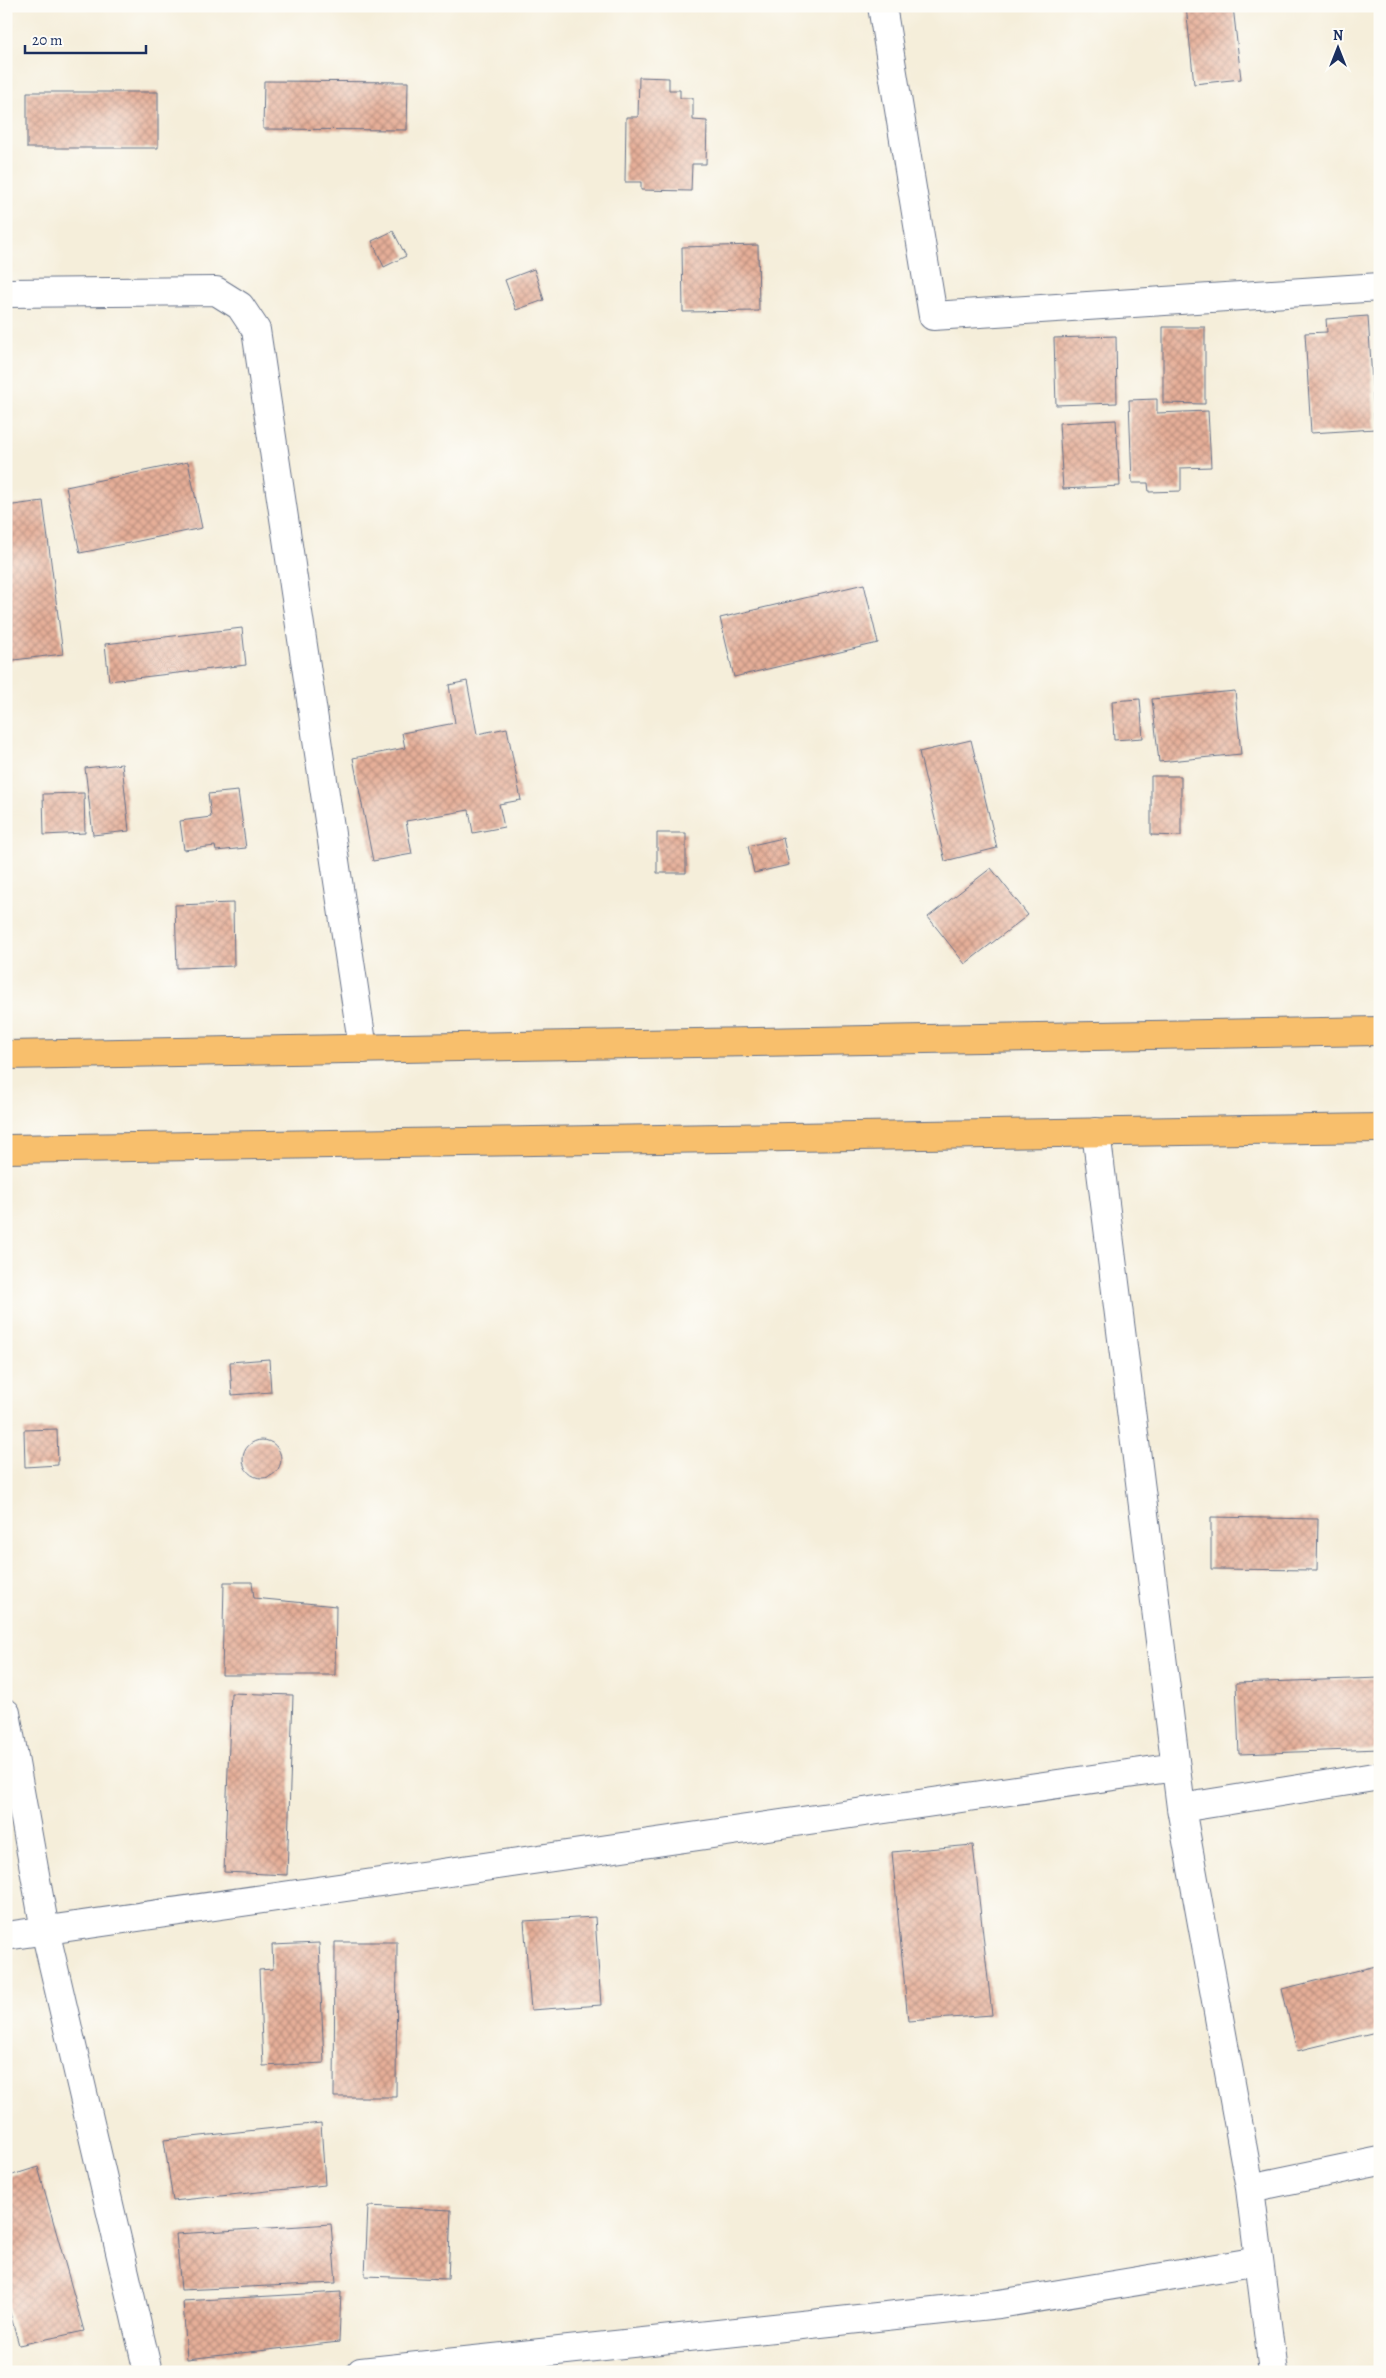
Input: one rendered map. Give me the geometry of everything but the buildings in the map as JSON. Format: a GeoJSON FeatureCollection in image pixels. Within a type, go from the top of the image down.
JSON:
{"type":"FeatureCollection","features":[{"type":"Feature","properties":{"kind":"highway"},"geometry":{"type":"LineString","coordinates":[[6,1055],[1380,1031]]}},
{"type":"Feature","properties":{"kind":"highway"},"geometry":{"type":"LineString","coordinates":[[6,1149],[1380,1128]]}},
{"type":"Feature","properties":{"kind":"street"},"geometry":{"type":"LineString","coordinates":[[882,6],[933,316],[1380,287]]}},
{"type":"Feature","properties":{"kind":"street"},"geometry":{"type":"LineString","coordinates":[[6,293],[216,291],[240,306],[256,330],[363,1048]]}},
{"type":"Feature","properties":{"kind":"street"},"geometry":{"type":"LineString","coordinates":[[1096,1132],[1181,1808],[1250,2188],[1273,2372]]}},
{"type":"Feature","properties":{"kind":"street"},"geometry":{"type":"LineString","coordinates":[[6,1713],[45,1930],[148,2372]]}},
{"type":"Feature","properties":{"kind":"street"},"geometry":{"type":"LineString","coordinates":[[6,1936],[1176,1768]]}},
{"type":"Feature","properties":{"kind":"street"},"geometry":{"type":"LineString","coordinates":[[1181,1808],[1380,1776]]}},
{"type":"Feature","properties":{"kind":"street"},"geometry":{"type":"LineString","coordinates":[[1250,2188],[1380,2161]]}},
{"type":"Feature","properties":{"kind":"street"},"geometry":{"type":"LineString","coordinates":[[361,2372],[999,2304],[1259,2261]]}}]}
